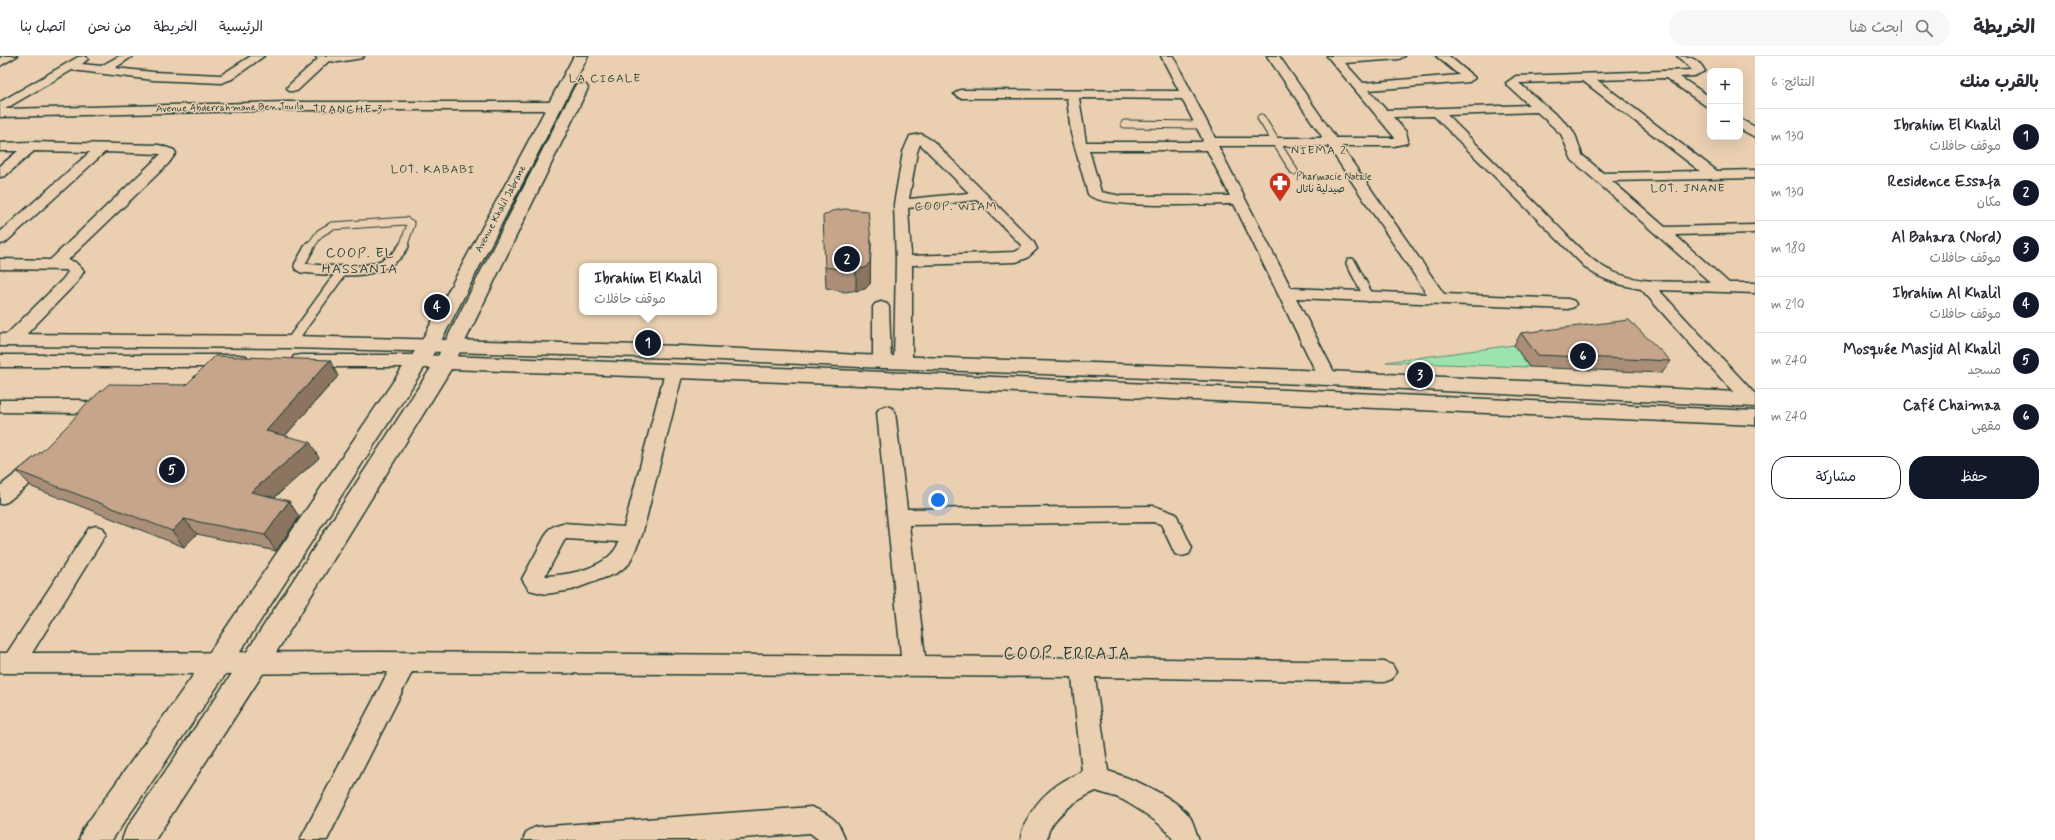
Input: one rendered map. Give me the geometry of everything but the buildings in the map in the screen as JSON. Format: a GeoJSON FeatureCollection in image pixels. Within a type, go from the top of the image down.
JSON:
{"type":"FeatureCollection","features":[{"type":"Feature","properties":{"kind":"main road","name":"Avenue Khalil Jabrane"},"geometry":{"type":"LineString","coordinates":[[437,354],[555,106],[581,56]]}},
{"type":"Feature","properties":{"kind":"main road","name":"Avenue Khalil Jabrane"},"geometry":{"type":"LineString","coordinates":[[437,354],[596,56]]}},
{"type":"Feature","properties":{"kind":"main road"},"geometry":{"type":"LineString","coordinates":[[5,340],[291,342],[674,372],[1297,397],[1753,406]]}},
{"type":"Feature","properties":{"kind":"main road"},"geometry":{"type":"LineString","coordinates":[[280,361],[437,354],[682,352],[882,362],[1328,378],[1753,406]]}},
{"type":"Feature","properties":{"kind":"main road"},"geometry":{"type":"LineString","coordinates":[[137,840],[254,664],[437,354]]}},
{"type":"Feature","properties":{"kind":"main road"},"geometry":{"type":"LineString","coordinates":[[94,840],[437,354]]}},
{"type":"Feature","properties":{"kind":"main road"},"geometry":{"type":"LineString","coordinates":[[0,361],[256,361]]}},
{"type":"Feature","properties":{"kind":"street"},"geometry":{"type":"LineString","coordinates":[[0,63],[11,56]]}},
{"type":"Feature","properties":{"kind":"street"},"geometry":{"type":"LineString","coordinates":[[0,107],[87,56]]}},
{"type":"Feature","properties":{"kind":"street"},"geometry":{"type":"LineString","coordinates":[[103,70],[127,56]]}},
{"type":"Feature","properties":{"kind":"street"},"geometry":{"type":"LineString","coordinates":[[71,66],[153,76],[221,79],[228,77],[258,56]]}},
{"type":"Feature","properties":{"kind":"street"},"geometry":{"type":"LineString","coordinates":[[293,88],[324,57],[346,59],[358,56]]}},
{"type":"Feature","properties":{"kind":"street"},"geometry":{"type":"LineString","coordinates":[[1167,56],[1209,144],[1328,378]]}},
{"type":"Feature","properties":{"kind":"street"},"geometry":{"type":"LineString","coordinates":[[1273,56],[1439,299]]}},
{"type":"Feature","properties":{"kind":"street"},"geometry":{"type":"LineString","coordinates":[[1335,58],[1399,56]]}},
{"type":"Feature","properties":{"kind":"street"},"geometry":{"type":"LineString","coordinates":[[1360,87],[1469,78],[1442,56]]}},
{"type":"Feature","properties":{"kind":"street"},"geometry":{"type":"LineString","coordinates":[[1683,56],[1697,67],[1699,71],[1694,73],[1585,77],[1513,82],[1514,86],[1566,131],[1571,138],[1574,153],[1724,287]]}},
{"type":"Feature","properties":{"kind":"street"},"geometry":{"type":"LineString","coordinates":[[1082,146],[1275,142],[1394,142],[1402,140],[1402,137],[1335,58]]}},
{"type":"Feature","properties":{"kind":"street"},"geometry":{"type":"LineString","coordinates":[[1667,73],[1707,101]]}},
{"type":"Feature","properties":{"kind":"street"},"geometry":{"type":"LineString","coordinates":[[1585,77],[1714,174]]}},
{"type":"Feature","properties":{"kind":"street"},"geometry":{"type":"LineString","coordinates":[[960,94],[1073,96],[1186,95]]}},
{"type":"Feature","properties":{"kind":"street"},"geometry":{"type":"LineString","coordinates":[[1073,96],[1077,133],[1095,194],[1105,198],[1238,200]]}},
{"type":"Feature","properties":{"kind":"street","name":"Avenue Abderrahmane Ben Touila"},"geometry":{"type":"LineString","coordinates":[[0,113],[304,106],[555,106]]}},
{"type":"Feature","properties":{"kind":"street"},"geometry":{"type":"LineString","coordinates":[[1383,114],[1541,108]]}},
{"type":"Feature","properties":{"kind":"street"},"geometry":{"type":"LineString","coordinates":[[1436,111],[1592,266],[1613,278],[1646,285],[1755,288]]}},
{"type":"Feature","properties":{"kind":"street"},"geometry":{"type":"LineString","coordinates":[[1743,125],[1755,133]]}},
{"type":"Feature","properties":{"kind":"street"},"geometry":{"type":"LineString","coordinates":[[903,362],[904,261],[901,204],[910,152],[913,142],[917,138],[928,144],[1028,244],[1028,250],[1026,253],[1016,256],[904,261]]}},
{"type":"Feature","properties":{"kind":"street"},"geometry":{"type":"LineString","coordinates":[[0,147],[32,146],[159,149],[169,153],[163,161],[55,264]]}},
{"type":"Feature","properties":{"kind":"street"},"geometry":{"type":"LineString","coordinates":[[0,173],[32,146]]}},
{"type":"Feature","properties":{"kind":"street"},"geometry":{"type":"LineString","coordinates":[[0,240],[102,148]]}},
{"type":"Feature","properties":{"kind":"street"},"geometry":{"type":"LineString","coordinates":[[1600,177],[1755,174]]}},
{"type":"Feature","properties":{"kind":"street"},"geometry":{"type":"LineString","coordinates":[[901,204],[979,196]]}},
{"type":"Feature","properties":{"kind":"street"},"geometry":{"type":"LineString","coordinates":[[1662,231],[1755,229]]}},
{"type":"Feature","properties":{"kind":"street"},"geometry":{"type":"LineString","coordinates":[[0,264],[70,265],[74,268],[75,275],[5,340]]}},
{"type":"Feature","properties":{"kind":"street"},"geometry":{"type":"LineString","coordinates":[[1646,285],[1753,406]]}},
{"type":"Feature","properties":{"kind":"street"},"geometry":{"type":"LineString","coordinates":[[1286,293],[1568,304]]}},
{"type":"Feature","properties":{"kind":"street"},"geometry":{"type":"LineString","coordinates":[[881,307],[882,362]]}},
{"type":"Feature","properties":{"kind":"street"},"geometry":{"type":"LineString","coordinates":[[632,535],[674,372]]}},
{"type":"Feature","properties":{"kind":"street"},"geometry":{"type":"LineString","coordinates":[[0,406],[79,406],[89,409],[91,414],[88,422],[73,438]]}},
{"type":"Feature","properties":{"kind":"street"},"geometry":{"type":"LineString","coordinates":[[886,412],[914,665]]}},
{"type":"Feature","properties":{"kind":"street"},"geometry":{"type":"LineString","coordinates":[[0,497],[55,453]]}},
{"type":"Feature","properties":{"kind":"street"},"geometry":{"type":"LineString","coordinates":[[898,517],[1154,514],[1169,519],[1173,524],[1182,548]]}},
{"type":"Feature","properties":{"kind":"street"},"geometry":{"type":"LineString","coordinates":[[7,662],[96,534]]}},
{"type":"Feature","properties":{"kind":"street"},"geometry":{"type":"LineString","coordinates":[[7,662],[217,664],[405,663],[914,665],[1384,672]]}},
{"type":"Feature","properties":{"kind":"street"},"geometry":{"type":"LineString","coordinates":[[313,840],[405,663]]}},
{"type":"Feature","properties":{"kind":"street"},"geometry":{"type":"LineString","coordinates":[[1082,667],[1096,779]]}},
{"type":"Feature","properties":{"kind":"street"},"geometry":{"type":"LineString","coordinates":[[1034,840],[1034,835],[1042,817],[1056,801],[1076,787],[1096,779],[1130,790],[1163,811],[1180,826],[1186,840]]}},
{"type":"Feature","properties":{"kind":"street"},"geometry":{"type":"LineString","coordinates":[[536,840],[811,820],[822,824],[831,833],[832,840]]}},
{"type":"Feature","properties":{"kind":"lane"},"geometry":{"type":"LineString","coordinates":[[1261,118],[1294,171]]}},
{"type":"Feature","properties":{"kind":"lane"},"geometry":{"type":"LineString","coordinates":[[1125,124],[1200,125]]}},
{"type":"Feature","properties":{"kind":"lane"},"geometry":{"type":"LineString","coordinates":[[291,342],[342,270],[381,266],[391,261],[402,250],[411,224],[406,221],[332,226],[318,232],[299,266],[302,268],[342,270]]}},
{"type":"Feature","properties":{"kind":"lane"},"geometry":{"type":"LineString","coordinates":[[1351,263],[1369,296]]}},
{"type":"Feature","properties":{"kind":"green space"},"geometry":{"type":"Polygon","coordinates":[[[1514,345],[1529,367],[1386,362],[1514,345]]]}},
{"type":"Feature","properties":{"kind":"place","name":"Pharmacie Natale صيدلية ناتال"},"geometry":{"type":"Point","coordinates":[1280,202]}},
{"type":"Feature","properties":{"kind":"place","name":"Residence Essafa"},"geometry":{"type":"Point","coordinates":[847,259]}},
{"type":"Feature","properties":{"kind":"place","name":"Ibrahim Al Khalil"},"geometry":{"type":"Point","coordinates":[437,307]}},
{"type":"Feature","properties":{"kind":"place","name":"Ibrahim El Khalil"},"geometry":{"type":"Point","coordinates":[648,343]}},
{"type":"Feature","properties":{"kind":"place","name":"Café Chaimaa"},"geometry":{"type":"Point","coordinates":[1583,356]}},
{"type":"Feature","properties":{"kind":"place","name":"Al Bahara (Nord)"},"geometry":{"type":"Point","coordinates":[1420,375]}},
{"type":"Feature","properties":{"kind":"place","name":"Mosquée Masjid Al Khalil"},"geometry":{"type":"Point","coordinates":[172,470]}},
{"type":"Feature","properties":{"kind":"district","name":"LA CIGALE"},"geometry":{"type":"Point","coordinates":[605,79]}},
{"type":"Feature","properties":{"kind":"district","name":"TRANCHE 3"},"geometry":{"type":"Point","coordinates":[348,110]}},
{"type":"Feature","properties":{"kind":"district","name":"NIEMA 2"},"geometry":{"type":"Point","coordinates":[1319,151]}},
{"type":"Feature","properties":{"kind":"district","name":"LOT. KABABI"},"geometry":{"type":"Point","coordinates":[433,170]}},
{"type":"Feature","properties":{"kind":"district","name":"LOT. JNANE"},"geometry":{"type":"Point","coordinates":[1688,189]}},
{"type":"Feature","properties":{"kind":"district","name":"COOP. WIAM"},"geometry":{"type":"Point","coordinates":[956,207]}},
{"type":"Feature","properties":{"kind":"district","name":"COOP. EL HASSANIA"},"geometry":{"type":"Point","coordinates":[360,262]}},
{"type":"Feature","properties":{"kind":"district","name":"COOP. ERRAJA"},"geometry":{"type":"Point","coordinates":[1067,654]}}]}
